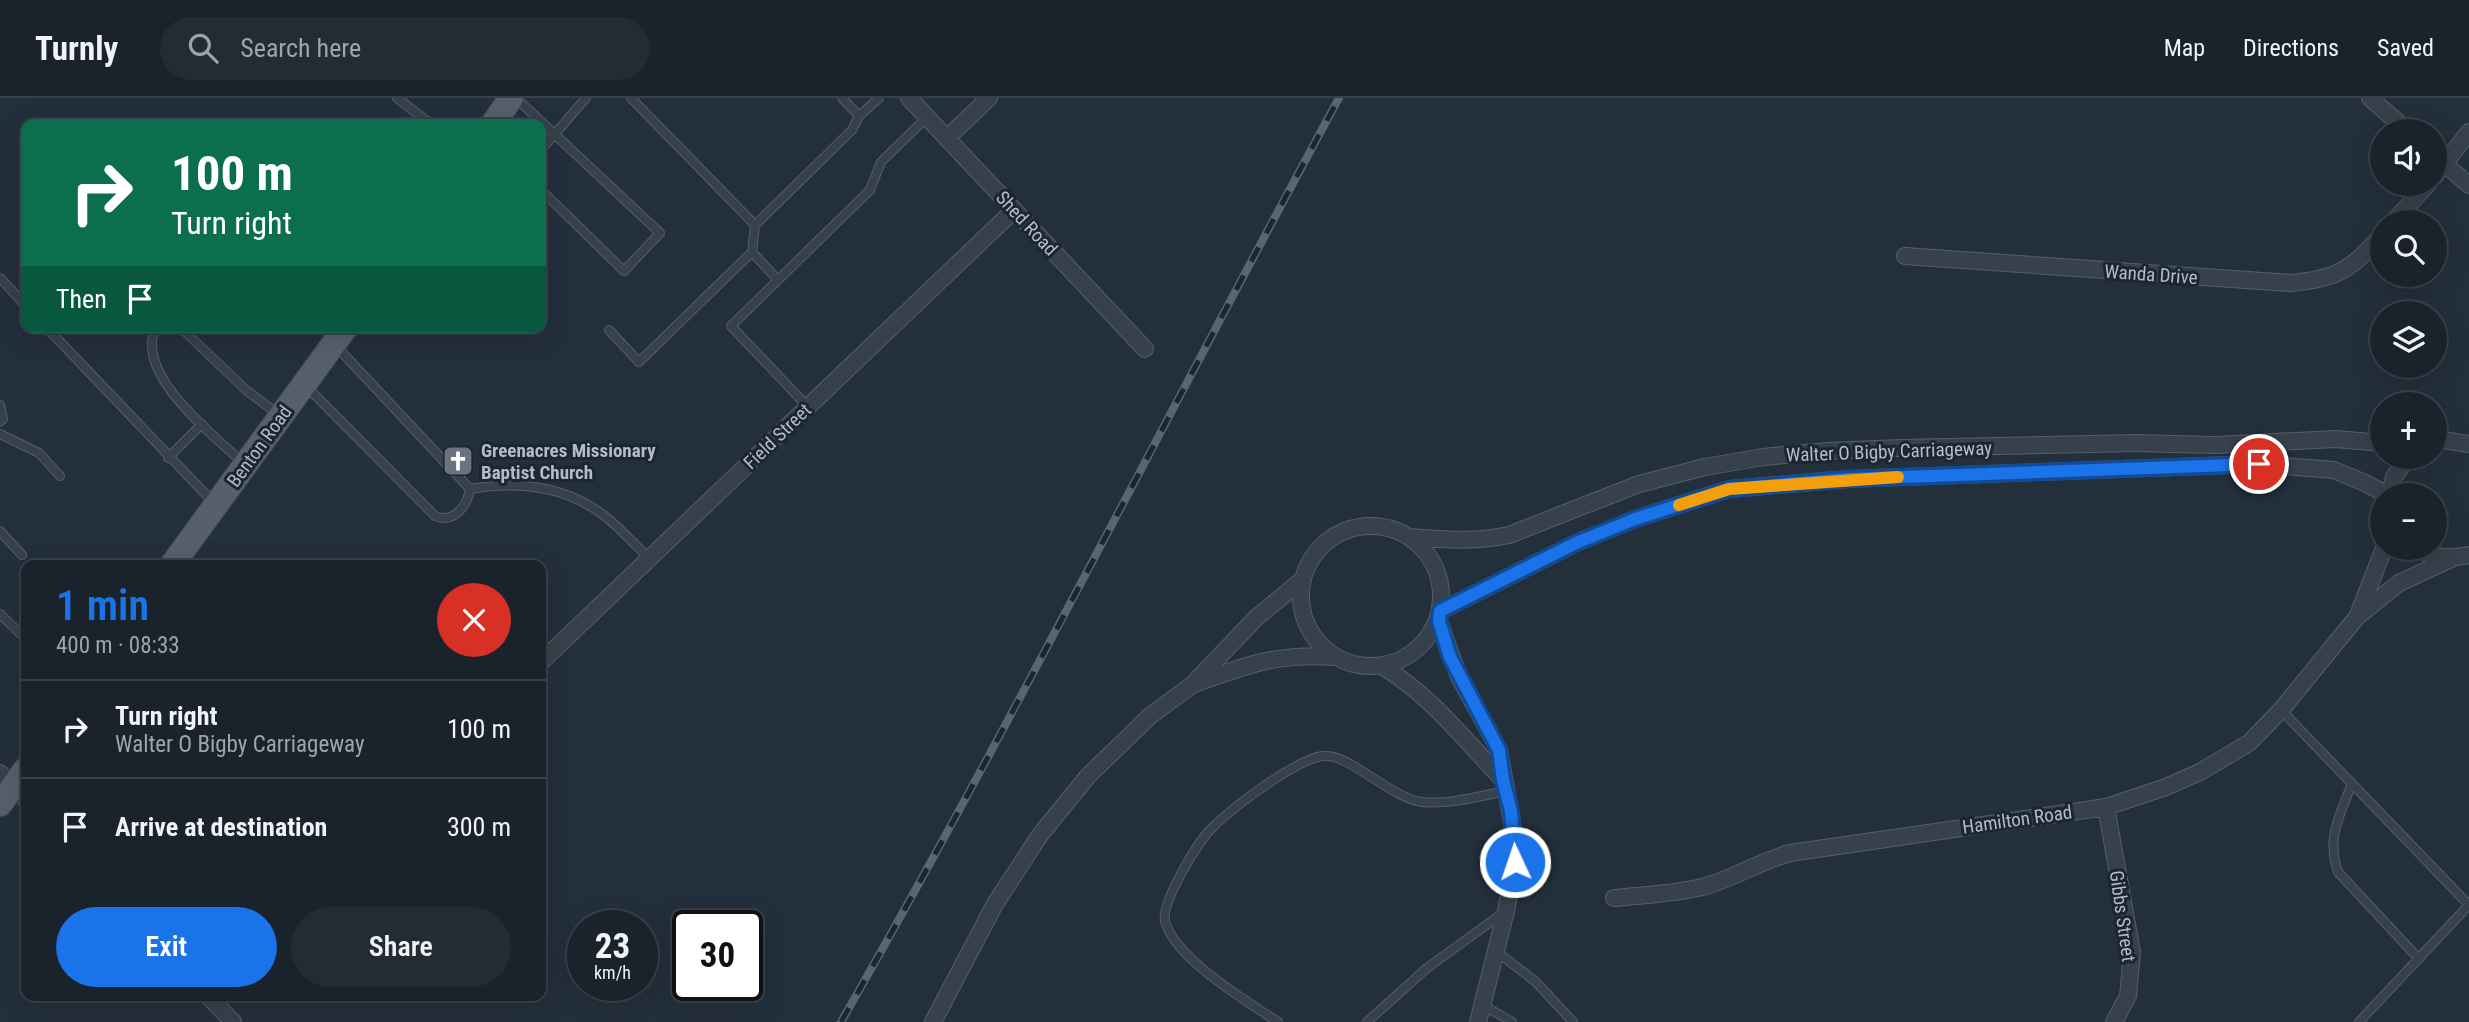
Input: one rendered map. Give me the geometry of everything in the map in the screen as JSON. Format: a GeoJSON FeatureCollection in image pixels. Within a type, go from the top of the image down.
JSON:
{"type":"FeatureCollection","features":[{"type":"Feature","properties":{"kind":"main road"},"geometry":{"type":"LineString","coordinates":[[497,119],[514,98]]}},
{"type":"Feature","properties":{"kind":"main road","name":"Benton Road"},"geometry":{"type":"LineString","coordinates":[[176,560],[340,336]]}},
{"type":"Feature","properties":{"kind":"street","name":"Shed Road"},"geometry":{"type":"LineString","coordinates":[[909,98],[1145,349]]}},
{"type":"Feature","properties":{"kind":"street"},"geometry":{"type":"LineString","coordinates":[[947,138],[989,98]]}},
{"type":"Feature","properties":{"kind":"street"},"geometry":{"type":"LineString","coordinates":[[2370,98],[2394,119]]}},
{"type":"Feature","properties":{"kind":"street"},"geometry":{"type":"LineString","coordinates":[[2447,153],[2469,132]]}},
{"type":"Feature","properties":{"kind":"street"},"geometry":{"type":"LineString","coordinates":[[2447,166],[2469,185]]}},
{"type":"Feature","properties":{"kind":"street"},"geometry":{"type":"LineString","coordinates":[[2404,210],[2417,196]]}},
{"type":"Feature","properties":{"kind":"street","name":"Field Street"},"geometry":{"type":"LineString","coordinates":[[546,657],[1014,209]]}},
{"type":"Feature","properties":{"kind":"street","name":"Wanda Drive"},"geometry":{"type":"LineString","coordinates":[[1905,256],[2290,283],[2314,281],[2347,270],[2370,247]]}},
{"type":"Feature","properties":{"kind":"street"},"geometry":{"type":"LineString","coordinates":[[2447,438],[2469,431]]}},
{"type":"Feature","properties":{"kind":"street","name":"Walter O Bigby Carriageway"},"geometry":{"type":"LineString","coordinates":[[1302,580],[1311,559],[1325,541],[1345,530],[1367,525],[1390,528],[1410,537],[1465,541],[1498,537],[1653,481],[1705,467],[1763,457],[1827,451],[2136,443],[2215,445],[2336,439],[2370,442]]}},
{"type":"Feature","properties":{"kind":"street"},"geometry":{"type":"LineString","coordinates":[[2447,442],[2469,444]]}},
{"type":"Feature","properties":{"kind":"street","name":"Walter O Bigby Carriageway"},"geometry":{"type":"LineString","coordinates":[[1381,666],[1402,659],[1420,647],[1439,616],[1576,543],[1635,519],[1729,489],[1848,479],[2259,464],[2334,470],[2370,486]]}},
{"type":"Feature","properties":{"kind":"street"},"geometry":{"type":"LineString","coordinates":[[1410,537],[1426,552],[1436,570],[1441,590],[1439,616],[1459,677],[1499,750],[1511,811],[1515,862],[1506,911],[1478,1022]]}},
{"type":"Feature","properties":{"kind":"street"},"geometry":{"type":"LineString","coordinates":[[2447,557],[2469,555]]}},
{"type":"Feature","properties":{"kind":"street","name":"Hamilton Road"},"geometry":{"type":"LineString","coordinates":[[1614,898],[1702,887],[1770,858],[1790,853],[2106,807],[2166,787],[2200,772],[2249,743],[2281,710],[2357,617],[2399,583],[2452,558]]}},
{"type":"Feature","properties":{"kind":"street","name":"Hamilton Road"},"geometry":{"type":"LineString","coordinates":[[2357,617],[2379,560]]}},
{"type":"Feature","properties":{"kind":"street"},"geometry":{"type":"LineString","coordinates":[[1302,580],[1301,602],[1306,624],[1319,644],[1337,657],[1359,665],[1381,666],[1400,677],[1447,718],[1504,785]]}},
{"type":"Feature","properties":{"kind":"street"},"geometry":{"type":"LineString","coordinates":[[933,1022],[995,904],[1040,835],[1088,776],[1150,716],[1192,685],[1256,618],[1302,580]]}},
{"type":"Feature","properties":{"kind":"street"},"geometry":{"type":"LineString","coordinates":[[1192,685],[1275,658],[1304,655],[1337,657]]}},
{"type":"Feature","properties":{"kind":"street","name":"Gibbs Street"},"geometry":{"type":"LineString","coordinates":[[2106,807],[2132,952],[2128,996],[2114,1022]]}},
{"type":"Feature","properties":{"kind":"street"},"geometry":{"type":"LineString","coordinates":[[213,1001],[233,1022]]}},
{"type":"Feature","properties":{"kind":"lane"},"geometry":{"type":"LineString","coordinates":[[397,98],[424,119]]}},
{"type":"Feature","properties":{"kind":"lane"},"geometry":{"type":"LineString","coordinates":[[514,98],[538,119]]}},
{"type":"Feature","properties":{"kind":"lane"},"geometry":{"type":"LineString","coordinates":[[546,144],[586,98]]}},
{"type":"Feature","properties":{"kind":"lane"},"geometry":{"type":"LineString","coordinates":[[631,98],[755,225]]}},
{"type":"Feature","properties":{"kind":"lane"},"geometry":{"type":"LineString","coordinates":[[842,98],[859,116]]}},
{"type":"Feature","properties":{"kind":"lane"},"geometry":{"type":"LineString","coordinates":[[609,330],[639,362],[752,252],[755,225],[852,130],[859,116],[879,98]]}},
{"type":"Feature","properties":{"kind":"lane"},"geometry":{"type":"LineString","coordinates":[[808,407],[731,326],[870,190],[881,162],[927,117]]}},
{"type":"Feature","properties":{"kind":"lane"},"geometry":{"type":"LineString","coordinates":[[546,126],[660,233],[624,271],[546,195]]}},
{"type":"Feature","properties":{"kind":"lane"},"geometry":{"type":"LineString","coordinates":[[752,252],[778,280]]}},
{"type":"Feature","properties":{"kind":"lane"},"geometry":{"type":"LineString","coordinates":[[0,278],[21,301]]}},
{"type":"Feature","properties":{"kind":"lane"},"geometry":{"type":"LineString","coordinates":[[52,333],[216,505]]}},
{"type":"Feature","properties":{"kind":"lane"},"geometry":{"type":"LineString","coordinates":[[153,333],[155,365],[170,390],[246,465]]}},
{"type":"Feature","properties":{"kind":"lane"},"geometry":{"type":"LineString","coordinates":[[186,333],[246,390],[281,417]]}},
{"type":"Feature","properties":{"kind":"lane"},"geometry":{"type":"LineString","coordinates":[[305,385],[435,516],[442,519],[451,517],[468,501],[470,489],[340,336]]}},
{"type":"Feature","properties":{"kind":"lane"},"geometry":{"type":"LineString","coordinates":[[0,405],[3,419],[0,422]]}},
{"type":"Feature","properties":{"kind":"lane"},"geometry":{"type":"LineString","coordinates":[[169,457],[202,424]]}},
{"type":"Feature","properties":{"kind":"lane"},"geometry":{"type":"LineString","coordinates":[[0,435],[38,453],[60,476]]}},
{"type":"Feature","properties":{"kind":"lane"},"geometry":{"type":"LineString","coordinates":[[470,489],[514,484],[562,493],[594,508],[649,558]]}},
{"type":"Feature","properties":{"kind":"lane"},"geometry":{"type":"LineString","coordinates":[[0,531],[22,555]]}},
{"type":"Feature","properties":{"kind":"lane"},"geometry":{"type":"LineString","coordinates":[[0,614],[21,634]]}},
{"type":"Feature","properties":{"kind":"lane"},"geometry":{"type":"LineString","coordinates":[[2281,710],[2469,905],[2359,1022]]}},
{"type":"Feature","properties":{"kind":"lane"},"geometry":{"type":"LineString","coordinates":[[1278,1022],[1199,967],[1177,943],[1165,920],[1170,893],[1210,829],[1300,763],[1325,755],[1353,765],[1386,789],[1421,802],[1454,800],[1504,785]]}},
{"type":"Feature","properties":{"kind":"lane"},"geometry":{"type":"LineString","coordinates":[[2352,783],[2332,838],[2333,858],[2339,872],[2419,959]]}},
{"type":"Feature","properties":{"kind":"lane"},"geometry":{"type":"LineString","coordinates":[[1367,1022],[1427,968],[1506,911]]}},
{"type":"Feature","properties":{"kind":"lane"},"geometry":{"type":"LineString","coordinates":[[1496,951],[1536,982],[1573,1022]]}},
{"type":"Feature","properties":{"kind":"lane"},"geometry":{"type":"LineString","coordinates":[[1483,1005],[1512,1022]]}},
{"type":"Feature","properties":{"kind":"railway"},"geometry":{"type":"LineString","coordinates":[[841,1022],[969,793],[1339,98]]}},
{"type":"Feature","properties":{"kind":"slow traffic"},"geometry":{"type":"LineString","coordinates":[[1679,505],[1729,489],[1898,477]]}},
{"type":"Feature","properties":{"kind":"place","name":"Greenacres Missionary Baptist Church"},"geometry":{"type":"Point","coordinates":[458,461]}},
{"type":"Feature","properties":{"kind":"route"},"geometry":{"type":"LineString","coordinates":[[1515,862],[1511,811],[1499,750],[1450,657],[1439,621],[1440,611],[1576,543],[1635,519],[1729,489],[1848,479],[2259,464]]}}]}
